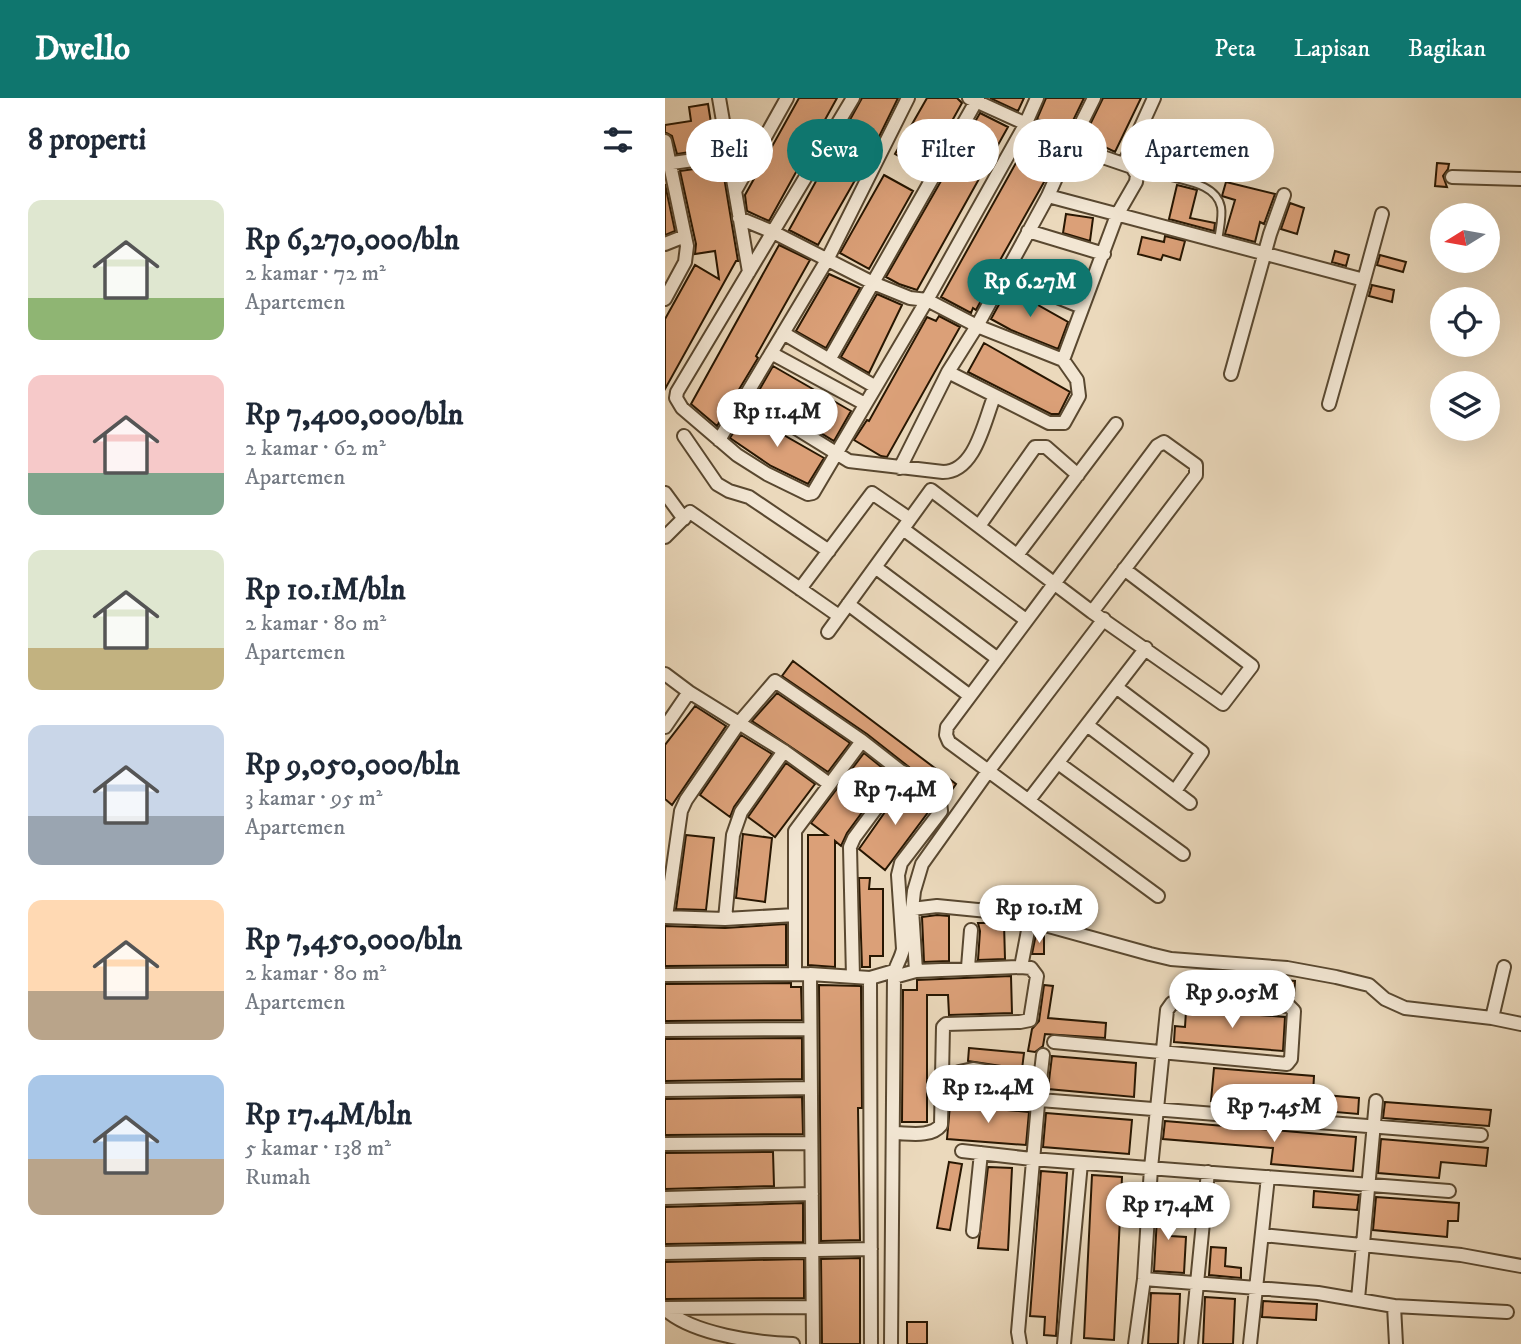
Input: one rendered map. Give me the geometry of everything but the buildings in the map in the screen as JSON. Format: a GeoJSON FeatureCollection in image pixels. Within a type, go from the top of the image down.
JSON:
{"type":"FeatureCollection","features":[{"type":"Feature","properties":{"kind":"street"},"geometry":{"type":"LineString","coordinates":[[719,98],[723,119]]}},
{"type":"Feature","properties":{"kind":"street"},"geometry":{"type":"LineString","coordinates":[[735,191],[787,98]]}},
{"type":"Feature","properties":{"kind":"street"},"geometry":{"type":"LineString","coordinates":[[853,98],[677,392],[676,398],[682,408],[719,440],[768,474],[808,494],[813,493],[837,455],[1013,146]]}},
{"type":"Feature","properties":{"kind":"street"},"geometry":{"type":"LineString","coordinates":[[719,440],[827,260],[908,98]]}},
{"type":"Feature","properties":{"kind":"street"},"geometry":{"type":"LineString","coordinates":[[1028,119],[1037,98]]}},
{"type":"Feature","properties":{"kind":"street"},"geometry":{"type":"LineString","coordinates":[[1083,119],[1094,98]]}},
{"type":"Feature","properties":{"kind":"street"},"geometry":{"type":"LineString","coordinates":[[1145,119],[1154,98]]}},
{"type":"Feature","properties":{"kind":"street"},"geometry":{"type":"LineString","coordinates":[[829,360],[974,99],[1013,119]]}},
{"type":"Feature","properties":{"kind":"street"},"geometry":{"type":"LineString","coordinates":[[665,141],[667,164],[687,246],[685,261],[665,299]]}},
{"type":"Feature","properties":{"kind":"street"},"geometry":{"type":"LineString","coordinates":[[667,164],[686,162]]}},
{"type":"Feature","properties":{"kind":"street"},"geometry":{"type":"LineString","coordinates":[[1452,177],[1521,179]]}},
{"type":"Feature","properties":{"kind":"street"},"geometry":{"type":"LineString","coordinates":[[733,182],[749,272]]}},
{"type":"Feature","properties":{"kind":"street"},"geometry":{"type":"LineString","coordinates":[[900,468],[947,372],[977,326],[1054,182]]}},
{"type":"Feature","properties":{"kind":"street"},"geometry":{"type":"LineString","coordinates":[[1063,360],[1117,215],[1136,182]]}},
{"type":"Feature","properties":{"kind":"street"},"geometry":{"type":"LineString","coordinates":[[1231,374],[1283,195]]}},
{"type":"Feature","properties":{"kind":"street"},"geometry":{"type":"LineString","coordinates":[[1048,196],[1364,280]]}},
{"type":"Feature","properties":{"kind":"street"},"geometry":{"type":"LineString","coordinates":[[1329,404],[1382,214]]}},
{"type":"Feature","properties":{"kind":"street"},"geometry":{"type":"LineString","coordinates":[[739,218],[773,232],[873,283],[910,298],[927,300],[977,326],[1063,360],[1077,380],[1080,391],[1064,423],[1049,423],[947,372]]}},
{"type":"Feature","properties":{"kind":"street"},"geometry":{"type":"LineString","coordinates":[[1028,231],[1104,254]]}},
{"type":"Feature","properties":{"kind":"street"},"geometry":{"type":"LineString","coordinates":[[665,244],[685,236]]}},
{"type":"Feature","properties":{"kind":"street"},"geometry":{"type":"LineString","coordinates":[[1003,275],[1082,307]]}},
{"type":"Feature","properties":{"kind":"street"},"geometry":{"type":"LineString","coordinates":[[783,333],[874,386]]}},
{"type":"Feature","properties":{"kind":"street"},"geometry":{"type":"LineString","coordinates":[[771,353],[865,404]]}},
{"type":"Feature","properties":{"kind":"street"},"geometry":{"type":"LineString","coordinates":[[744,396],[849,461],[950,472],[961,467],[973,452],[994,397]]}},
{"type":"Feature","properties":{"kind":"street"},"geometry":{"type":"LineString","coordinates":[[1018,554],[1116,424]]}},
{"type":"Feature","properties":{"kind":"street"},"geometry":{"type":"LineString","coordinates":[[684,436],[717,484],[749,497],[829,551]]}},
{"type":"Feature","properties":{"kind":"street"},"geometry":{"type":"LineString","coordinates":[[1092,611],[1196,475],[1197,468],[1193,463],[1164,442],[1160,443],[970,696],[947,727],[946,735],[949,741],[1158,896]]}},
{"type":"Feature","properties":{"kind":"street"},"geometry":{"type":"LineString","coordinates":[[979,526],[1031,449],[1046,447],[1077,475]]}},
{"type":"Feature","properties":{"kind":"street"},"geometry":{"type":"LineString","coordinates":[[828,632],[931,490],[1092,611],[1223,704],[1252,666],[1124,569]]}},
{"type":"Feature","properties":{"kind":"street"},"geometry":{"type":"LineString","coordinates":[[665,493],[684,519]]}},
{"type":"Feature","properties":{"kind":"street"},"geometry":{"type":"LineString","coordinates":[[800,589],[872,493],[906,524],[1026,621]]}},
{"type":"Feature","properties":{"kind":"street"},"geometry":{"type":"LineString","coordinates":[[665,537],[690,512],[839,616]]}},
{"type":"Feature","properties":{"kind":"street"},"geometry":{"type":"LineString","coordinates":[[875,567],[998,659]]}},
{"type":"Feature","properties":{"kind":"street"},"geometry":{"type":"LineString","coordinates":[[848,604],[970,696]]}},
{"type":"Feature","properties":{"kind":"street"},"geometry":{"type":"LineString","coordinates":[[916,971],[912,909],[922,864],[989,770],[1104,619]]}},
{"type":"Feature","properties":{"kind":"street"},"geometry":{"type":"LineString","coordinates":[[1029,800],[1146,648]]}},
{"type":"Feature","properties":{"kind":"street"},"geometry":{"type":"LineString","coordinates":[[665,674],[784,751],[828,783]]}},
{"type":"Feature","properties":{"kind":"street"},"geometry":{"type":"LineString","coordinates":[[795,915],[725,919],[666,917],[681,811],[686,800],[739,723],[772,682],[778,681],[862,741],[940,802],[941,811],[901,863],[898,875],[903,949],[901,961],[894,974],[891,1344]]}},
{"type":"Feature","properties":{"kind":"street"},"geometry":{"type":"LineString","coordinates":[[1116,687],[1202,752],[1175,791]]}},
{"type":"Feature","properties":{"kind":"street"},"geometry":{"type":"LineString","coordinates":[[665,727],[689,692]]}},
{"type":"Feature","properties":{"kind":"street"},"geometry":{"type":"LineString","coordinates":[[1087,725],[1190,803]]}},
{"type":"Feature","properties":{"kind":"street"},"geometry":{"type":"LineString","coordinates":[[795,974],[795,831],[828,783],[862,741]]}},
{"type":"Feature","properties":{"kind":"street"},"geometry":{"type":"LineString","coordinates":[[725,919],[733,835],[737,822],[741,812],[784,751]]}},
{"type":"Feature","properties":{"kind":"street"},"geometry":{"type":"LineString","coordinates":[[1058,763],[1183,854]]}},
{"type":"Feature","properties":{"kind":"street"},"geometry":{"type":"LineString","coordinates":[[853,976],[850,847],[903,772]]}},
{"type":"Feature","properties":{"kind":"street"},"geometry":{"type":"LineString","coordinates":[[912,909],[937,906],[998,912],[1171,958],[1287,968],[1359,981],[1405,1008],[1521,1024]]}},
{"type":"Feature","properties":{"kind":"street"},"geometry":{"type":"LineString","coordinates":[[1021,967],[1030,920]]}},
{"type":"Feature","properties":{"kind":"street"},"geometry":{"type":"LineString","coordinates":[[968,967],[971,930]]}},
{"type":"Feature","properties":{"kind":"street"},"geometry":{"type":"LineString","coordinates":[[665,975],[810,974],[870,978],[968,967],[1031,968],[1037,976],[1030,1020],[1020,1023],[946,1024],[943,1027],[941,1125],[929,1133],[894,1133]]}},
{"type":"Feature","properties":{"kind":"street"},"geometry":{"type":"LineString","coordinates":[[1492,1018],[1504,967]]}},
{"type":"Feature","properties":{"kind":"street"},"geometry":{"type":"LineString","coordinates":[[810,974],[813,1344]]}},
{"type":"Feature","properties":{"kind":"street"},"geometry":{"type":"LineString","coordinates":[[870,978],[871,1344]]}},
{"type":"Feature","properties":{"kind":"street"},"geometry":{"type":"LineString","coordinates":[[1053,1042],[1164,1053],[1287,1063],[1291,1059],[1294,1011],[1289,1006],[1199,1001],[1172,1003],[1167,1010],[1164,1053],[1151,1168],[1144,1279],[1135,1344]]}},
{"type":"Feature","properties":{"kind":"street"},"geometry":{"type":"LineString","coordinates":[[665,1030],[810,1029]]}},
{"type":"Feature","properties":{"kind":"street"},"geometry":{"type":"LineString","coordinates":[[1020,1344],[1018,1332],[1032,1159],[1044,1055]]}},
{"type":"Feature","properties":{"kind":"street"},"geometry":{"type":"LineString","coordinates":[[1039,1081],[964,1070],[959,1072],[955,1088],[958,1095],[965,1098],[1040,1100],[1481,1135]]}},
{"type":"Feature","properties":{"kind":"street"},"geometry":{"type":"LineString","coordinates":[[665,1090],[811,1088]]}},
{"type":"Feature","properties":{"kind":"street"},"geometry":{"type":"LineString","coordinates":[[1358,1299],[1376,1101]]}},
{"type":"Feature","properties":{"kind":"street"},"geometry":{"type":"LineString","coordinates":[[665,1144],[811,1143]]}},
{"type":"Feature","properties":{"kind":"street"},"geometry":{"type":"LineString","coordinates":[[962,1151],[1032,1159],[1449,1191]]}},
{"type":"Feature","properties":{"kind":"street"},"geometry":{"type":"LineString","coordinates":[[973,1231],[981,1153]]}},
{"type":"Feature","properties":{"kind":"street"},"geometry":{"type":"LineString","coordinates":[[1064,1344],[1081,1163]]}},
{"type":"Feature","properties":{"kind":"street"},"geometry":{"type":"LineString","coordinates":[[1191,1344],[1208,1172]]}},
{"type":"Feature","properties":{"kind":"street"},"geometry":{"type":"LineString","coordinates":[[1249,1344],[1268,1177]]}},
{"type":"Feature","properties":{"kind":"street"},"geometry":{"type":"LineString","coordinates":[[665,1198],[812,1194]]}},
{"type":"Feature","properties":{"kind":"street"},"geometry":{"type":"LineString","coordinates":[[1262,1235],[1461,1255],[1521,1266]]}},
{"type":"Feature","properties":{"kind":"street"},"geometry":{"type":"LineString","coordinates":[[665,1253],[812,1248],[871,1249]]}},
{"type":"Feature","properties":{"kind":"street"},"geometry":{"type":"LineString","coordinates":[[1144,1279],[1318,1293],[1394,1306],[1507,1312]]}},
{"type":"Feature","properties":{"kind":"street"},"geometry":{"type":"LineString","coordinates":[[1394,1306],[1396,1344]]}},
{"type":"Feature","properties":{"kind":"street"},"geometry":{"type":"LineString","coordinates":[[665,1308],[811,1307]]}},
{"type":"Feature","properties":{"kind":"street"},"geometry":{"type":"LineString","coordinates":[[665,1308],[673,1316],[688,1323],[736,1338],[763,1343],[793,1344]]}},
{"type":"Feature","properties":{"kind":"lane"},"geometry":{"type":"LineString","coordinates":[[1188,182],[1206,187],[1217,198],[1222,209],[1217,242]]}}]}
